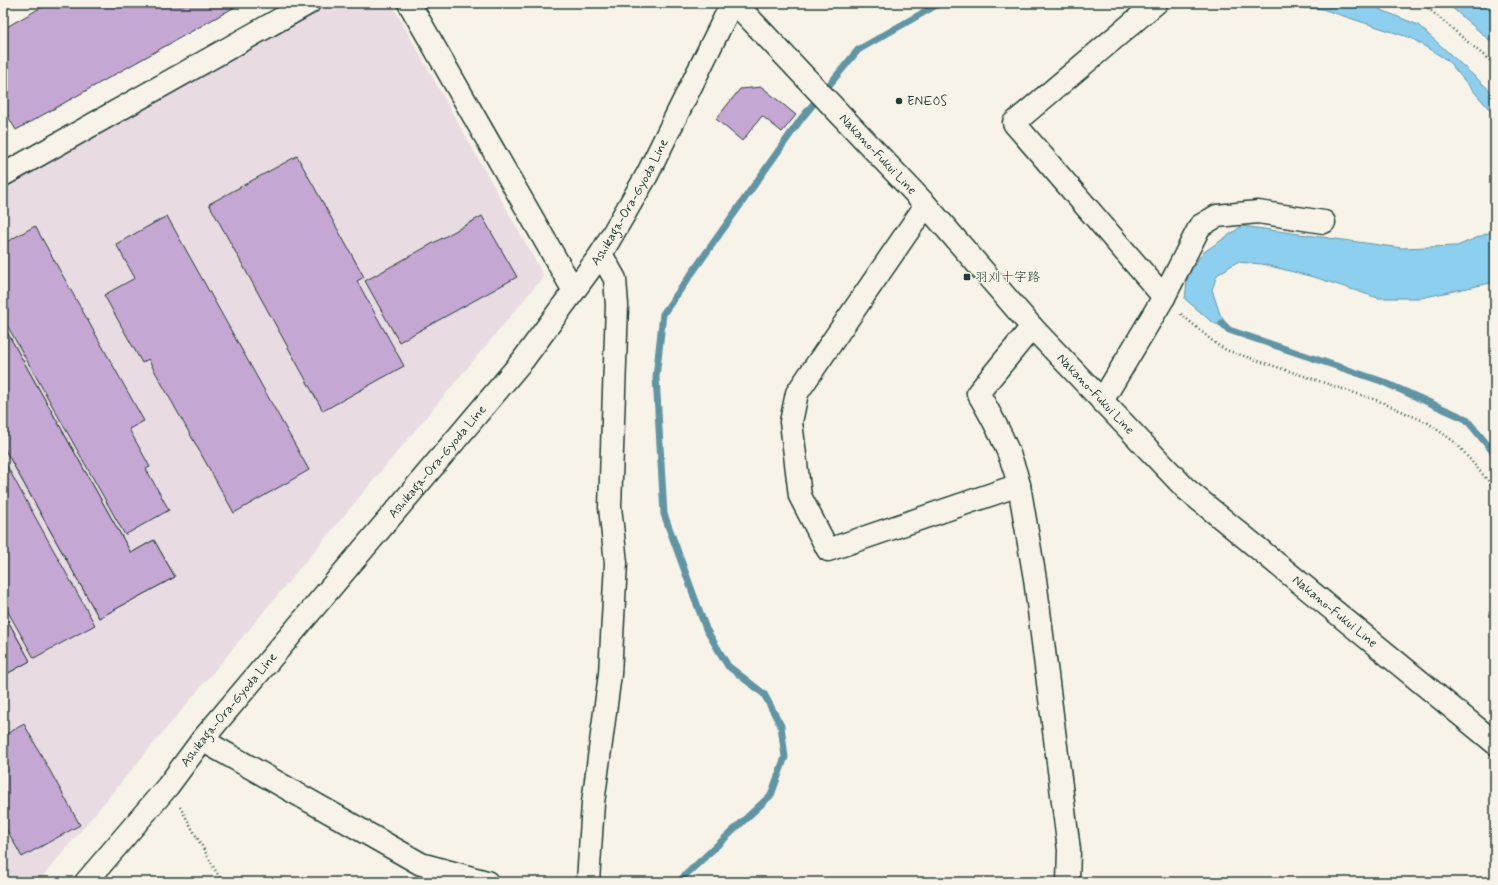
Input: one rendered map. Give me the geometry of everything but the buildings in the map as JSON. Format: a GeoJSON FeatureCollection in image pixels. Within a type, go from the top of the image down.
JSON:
{"type":"FeatureCollection","features":[{"type":"Feature","properties":{"kind":"street"},"geometry":{"type":"LineString","coordinates":[[3,175],[309,3]]}},
{"type":"Feature","properties":{"kind":"street"},"geometry":{"type":"LineString","coordinates":[[409,3],[574,291]]}},
{"type":"Feature","properties":{"kind":"street","name":"Ashikaga-Ora-Gyoda Line"},"geometry":{"type":"LineString","coordinates":[[86,882],[168,786],[202,740],[523,360],[574,291],[601,254],[647,175],[732,3]]}},
{"type":"Feature","properties":{"kind":"street","name":"Nakano-Fukui Line"},"geometry":{"type":"LineString","coordinates":[[736,3],[926,205],[1032,327],[1186,489],[1495,743]]}},
{"type":"Feature","properties":{"kind":"street"},"geometry":{"type":"LineString","coordinates":[[1156,3],[1014,123],[1164,297]]}},
{"type":"Feature","properties":{"kind":"street"},"geometry":{"type":"LineString","coordinates":[[926,205],[797,393],[792,422],[800,496],[828,550],[1019,485]]}},
{"type":"Feature","properties":{"kind":"street"},"geometry":{"type":"LineString","coordinates":[[1102,402],[1164,297],[1200,226],[1217,216],[1258,212],[1324,222]]}},
{"type":"Feature","properties":{"kind":"street"},"geometry":{"type":"LineString","coordinates":[[588,882],[593,803],[610,674],[616,562],[610,507],[617,305],[615,279],[601,254]]}},
{"type":"Feature","properties":{"kind":"street"},"geometry":{"type":"LineString","coordinates":[[1032,327],[978,393],[996,424],[1015,470],[1019,485],[1035,579],[1068,842],[1068,882]]}},
{"type":"Feature","properties":{"kind":"street"},"geometry":{"type":"LineString","coordinates":[[202,740],[422,864],[487,882]]}},
{"type":"Feature","properties":{"kind":"path"},"geometry":{"type":"LineString","coordinates":[[1422,3],[1495,65]]}},
{"type":"Feature","properties":{"kind":"path"},"geometry":{"type":"LineString","coordinates":[[1164,297],[1216,344],[1226,350],[1379,401],[1428,423],[1456,443],[1495,489]]}},
{"type":"Feature","properties":{"kind":"path"},"geometry":{"type":"LineString","coordinates":[[168,786],[222,882]]}},
{"type":"Feature","properties":{"kind":"shaded area"},"geometry":{"type":"Polygon","coordinates":[[[326,3],[391,3],[544,276],[38,882],[3,882],[3,185],[326,3]]]}},
{"type":"Feature","properties":{"kind":"water"},"geometry":{"type":"Polygon","coordinates":[[[1282,3],[1373,3],[1379,9],[1418,25],[1495,95],[1495,116],[1447,60],[1411,38],[1322,9],[1304,8],[1282,3]]]}},
{"type":"Feature","properties":{"kind":"water"},"geometry":{"type":"Polygon","coordinates":[[[1447,3],[1495,3],[1495,45],[1450,6],[1447,3]]]}},
{"type":"Feature","properties":{"kind":"water"},"geometry":{"type":"Polygon","coordinates":[[[1242,226],[1401,248],[1457,246],[1495,230],[1495,282],[1421,298],[1378,298],[1317,278],[1262,264],[1237,262],[1217,275],[1212,290],[1220,314],[1229,330],[1212,322],[1185,299],[1188,272],[1204,252],[1242,226]]]}},
{"type":"Feature","properties":{"kind":"waterway"},"geometry":{"type":"LineString","coordinates":[[678,882],[771,795],[785,757],[781,726],[764,694],[728,666],[706,629],[664,514],[656,377],[663,314],[801,119],[858,50],[940,3]]}},
{"type":"Feature","properties":{"kind":"waterway"},"geometry":{"type":"LineString","coordinates":[[1222,323],[1229,330],[1381,381],[1466,419],[1495,454]]}},
{"type":"Feature","properties":{"kind":"place","name":"ENEOS"},"geometry":{"type":"Point","coordinates":[899,101]}},
{"type":"Feature","properties":{"kind":"place","name":"羽刈十字路"},"geometry":{"type":"Point","coordinates":[967,277]}}]}
